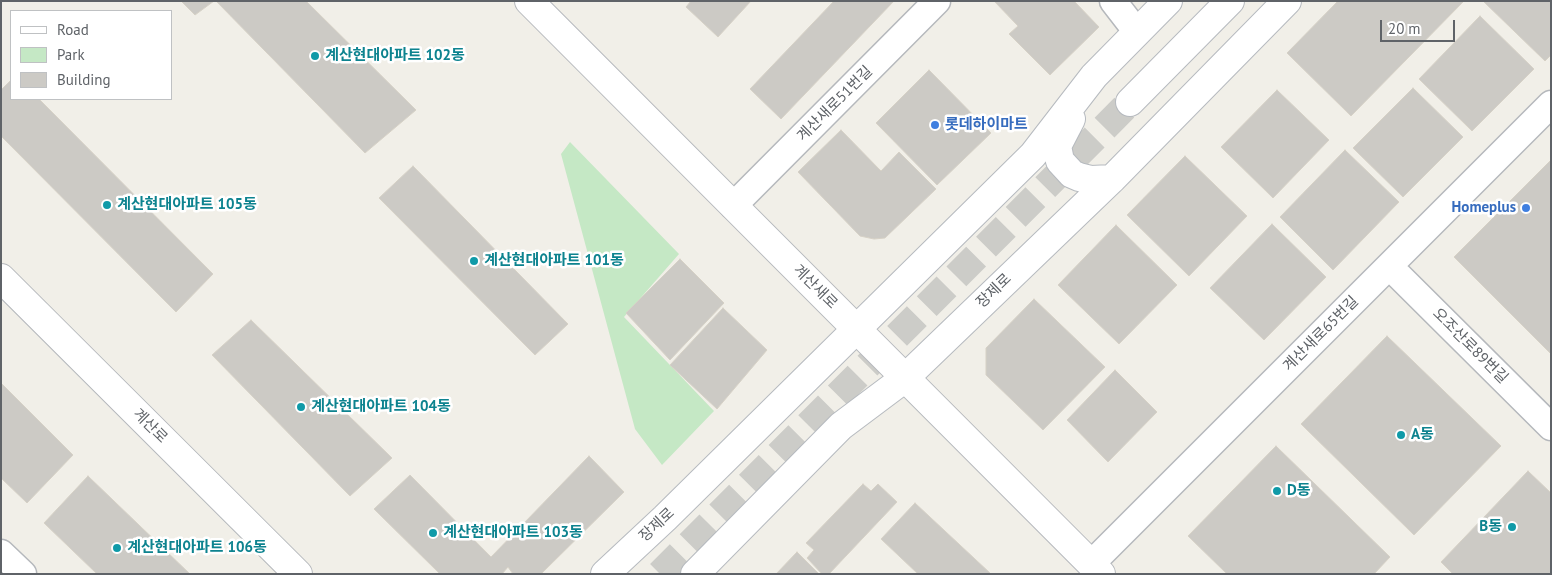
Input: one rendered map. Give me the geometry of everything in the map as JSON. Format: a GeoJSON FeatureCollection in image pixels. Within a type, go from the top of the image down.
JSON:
{"type":"FeatureCollection","features":[{"type":"Feature","properties":{"kind":"main road","name":"계산새로"},"geometry":{"type":"LineString","coordinates":[[529,1],[1096,569]]}},
{"type":"Feature","properties":{"kind":"main road","name":"장제로"},"geometry":{"type":"LineString","coordinates":[[605,574],[665,518],[1033,156],[1094,76],[1168,1]]}},
{"type":"Feature","properties":{"kind":"main road"},"geometry":{"type":"LineString","coordinates":[[1130,102],[1230,1]]}},
{"type":"Feature","properties":{"kind":"main road","name":"장제로"},"geometry":{"type":"LineString","coordinates":[[695,574],[841,426],[905,378],[1112,179],[1287,1]]}},
{"type":"Feature","properties":{"kind":"main road"},"geometry":{"type":"LineString","coordinates":[[1094,76],[1057,146],[1058,153],[1060,161],[1072,174],[1091,180],[1112,179]]}},
{"type":"Feature","properties":{"kind":"main road","name":"계산로"},"geometry":{"type":"LineString","coordinates":[[1,278],[298,574]]}},
{"type":"Feature","properties":{"kind":"street","name":"계산새로51번길"},"geometry":{"type":"LineString","coordinates":[[733,206],[937,1]]}},
{"type":"Feature","properties":{"kind":"street"},"geometry":{"type":"LineString","coordinates":[[1113,1],[1137,32]]}},
{"type":"Feature","properties":{"kind":"street","name":"계산새로65번길"},"geometry":{"type":"LineString","coordinates":[[1096,569],[1389,266],[1551,104]]}},
{"type":"Feature","properties":{"kind":"street","name":"오조산로89번길"},"geometry":{"type":"LineString","coordinates":[[1389,266],[1551,427]]}},
{"type":"Feature","properties":{"kind":"street"},"geometry":{"type":"LineString","coordinates":[[1,553],[22,574]]}},
{"type":"Feature","properties":{"kind":"green space"},"geometry":{"type":"Polygon","coordinates":[[[570,142],[679,254],[624,317],[714,411],[662,465],[635,429],[561,154],[570,142]]]}},
{"type":"Feature","properties":{"kind":"building"},"geometry":{"type":"Polygon","coordinates":[[[181,1],[214,1],[195,15],[181,1]]]}},
{"type":"Feature","properties":{"kind":"building","name":"계산현대아파트 102동"},"geometry":{"type":"Polygon","coordinates":[[[216,1],[306,1],[416,110],[365,153],[216,1]]]}},
{"type":"Feature","properties":{"kind":"building"},"geometry":{"type":"Polygon","coordinates":[[[691,1],[751,1],[718,37],[686,7],[691,1]]]}},
{"type":"Feature","properties":{"kind":"building"},"geometry":{"type":"Polygon","coordinates":[[[834,1],[894,1],[781,119],[750,89],[834,1]]]}},
{"type":"Feature","properties":{"kind":"building"},"geometry":{"type":"Polygon","coordinates":[[[994,1],[1074,1],[1099,27],[1050,75],[1009,34],[1018,26],[994,1]]]}},
{"type":"Feature","properties":{"kind":"building"},"geometry":{"type":"Polygon","coordinates":[[[1338,1],[1463,2],[1351,116],[1287,53],[1338,1]]]}},
{"type":"Feature","properties":{"kind":"building"},"geometry":{"type":"Polygon","coordinates":[[[1483,1],[1551,1],[1551,55],[1545,61],[1483,1]]]}},
{"type":"Feature","properties":{"kind":"building"},"geometry":{"type":"Polygon","coordinates":[[[1480,16],[1534,69],[1472,131],[1419,79],[1480,16]]]}},
{"type":"Feature","properties":{"kind":"building"},"geometry":{"type":"Polygon","coordinates":[[[929,70],[991,133],[937,185],[876,123],[929,70]]]}},
{"type":"Feature","properties":{"kind":"building","name":"계산현대아파트 105동"},"geometry":{"type":"Polygon","coordinates":[[[10,81],[10,100],[40,100],[213,274],[176,312],[1,136],[1,90],[10,81]]]}},
{"type":"Feature","properties":{"kind":"building"},"geometry":{"type":"Polygon","coordinates":[[[1413,88],[1463,137],[1403,197],[1353,148],[1413,88]]]}},
{"type":"Feature","properties":{"kind":"building"},"geometry":{"type":"Polygon","coordinates":[[[1277,90],[1329,140],[1273,198],[1221,147],[1277,90]]]}},
{"type":"Feature","properties":{"kind":"building"},"geometry":{"type":"Polygon","coordinates":[[[841,130],[881,171],[899,152],[936,189],[885,238],[874,239],[860,236],[798,172],[841,130]]]}},
{"type":"Feature","properties":{"kind":"building"},"geometry":{"type":"Polygon","coordinates":[[[1345,150],[1399,202],[1333,270],[1280,217],[1345,150]]]}},
{"type":"Feature","properties":{"kind":"building"},"geometry":{"type":"Polygon","coordinates":[[[1185,156],[1247,216],[1189,276],[1127,215],[1185,156]]]}},
{"type":"Feature","properties":{"kind":"building","name":"Homeplus"},"geometry":{"type":"Polygon","coordinates":[[[1551,160],[1551,354],[1454,257],[1551,160]]]}},
{"type":"Feature","properties":{"kind":"building","name":"계산현대아파트 101동"},"geometry":{"type":"Polygon","coordinates":[[[413,166],[568,324],[535,355],[379,198],[413,166]]]}},
{"type":"Feature","properties":{"kind":"building"},"geometry":{"type":"Polygon","coordinates":[[[1272,224],[1326,277],[1264,340],[1210,288],[1272,224]]]}},
{"type":"Feature","properties":{"kind":"building"},"geometry":{"type":"Polygon","coordinates":[[[1116,225],[1177,285],[1119,344],[1058,285],[1116,225]]]}},
{"type":"Feature","properties":{"kind":"building"},"geometry":{"type":"Polygon","coordinates":[[[680,259],[724,303],[670,360],[626,313],[680,259]]]}},
{"type":"Feature","properties":{"kind":"building"},"geometry":{"type":"Polygon","coordinates":[[[1034,299],[1105,367],[1043,430],[986,375],[986,348],[1034,299]]]}},
{"type":"Feature","properties":{"kind":"building"},"geometry":{"type":"Polygon","coordinates":[[[723,308],[767,350],[717,409],[670,365],[723,308]]]}},
{"type":"Feature","properties":{"kind":"building","name":"계산현대아파트 104동"},"geometry":{"type":"Polygon","coordinates":[[[251,320],[392,458],[350,496],[212,355],[251,320]]]}},
{"type":"Feature","properties":{"kind":"building","name":"A동"},"geometry":{"type":"Polygon","coordinates":[[[1387,336],[1501,446],[1414,535],[1301,424],[1387,336]]]}},
{"type":"Feature","properties":{"kind":"building"},"geometry":{"type":"Polygon","coordinates":[[[1115,370],[1157,412],[1108,462],[1067,420],[1115,370]]]}},
{"type":"Feature","properties":{"kind":"building"},"geometry":{"type":"Polygon","coordinates":[[[1,383],[73,455],[27,503],[1,478],[1,383]]]}},
{"type":"Feature","properties":{"kind":"building","name":"D동"},"geometry":{"type":"Polygon","coordinates":[[[1276,446],[1390,557],[1374,574],[1227,574],[1188,536],[1276,446]]]}},
{"type":"Feature","properties":{"kind":"building","name":"계산현대아파트 103동"},"geometry":{"type":"Polygon","coordinates":[[[589,456],[624,492],[541,574],[513,574],[508,567],[502,574],[440,574],[374,509],[410,475],[491,557],[589,456]]]}},
{"type":"Feature","properties":{"kind":"building","name":"B동"},"geometry":{"type":"Polygon","coordinates":[[[1528,471],[1551,493],[1551,574],[1453,574],[1441,562],[1528,471]]]}},
{"type":"Feature","properties":{"kind":"building","name":"계산현대아파트 106동"},"geometry":{"type":"Polygon","coordinates":[[[88,476],[190,574],[97,574],[44,523],[88,476]]]}},
{"type":"Feature","properties":{"kind":"building"},"geometry":{"type":"Polygon","coordinates":[[[863,484],[871,491],[878,484],[897,502],[829,574],[822,574],[807,558],[814,550],[806,543],[863,484]]]}},
{"type":"Feature","properties":{"kind":"building"},"geometry":{"type":"Polygon","coordinates":[[[915,503],[990,574],[918,574],[881,539],[915,503]]]}},
{"type":"Feature","properties":{"kind":"building"},"geometry":{"type":"Polygon","coordinates":[[[797,552],[819,574],[776,574],[797,552]]]}},
{"type":"Feature","properties":{"kind":"tunnel"},"geometry":{"type":"LineString","coordinates":[[660,574],[1130,102]]}},
{"type":"Feature","properties":{"kind":"place","name":"계산현대아파트 102동"},"geometry":{"type":"Point","coordinates":[315,56]}},
{"type":"Feature","properties":{"kind":"place","name":"롯데하이마트"},"geometry":{"type":"Point","coordinates":[935,125]}},
{"type":"Feature","properties":{"kind":"place","name":"계산현대아파트 105동"},"geometry":{"type":"Point","coordinates":[107,205]}},
{"type":"Feature","properties":{"kind":"place","name":"Homeplus"},"geometry":{"type":"Point","coordinates":[1526,208]}},
{"type":"Feature","properties":{"kind":"place","name":"계산현대아파트 101동"},"geometry":{"type":"Point","coordinates":[474,261]}},
{"type":"Feature","properties":{"kind":"place","name":"계산현대아파트 104동"},"geometry":{"type":"Point","coordinates":[301,407]}},
{"type":"Feature","properties":{"kind":"place","name":"A동"},"geometry":{"type":"Point","coordinates":[1401,435]}},
{"type":"Feature","properties":{"kind":"place","name":"D동"},"geometry":{"type":"Point","coordinates":[1277,491]}},
{"type":"Feature","properties":{"kind":"place","name":"B동"},"geometry":{"type":"Point","coordinates":[1512,527]}},
{"type":"Feature","properties":{"kind":"place","name":"계산현대아파트 103동"},"geometry":{"type":"Point","coordinates":[433,533]}},
{"type":"Feature","properties":{"kind":"place","name":"계산현대아파트 106동"},"geometry":{"type":"Point","coordinates":[117,548]}}]}
